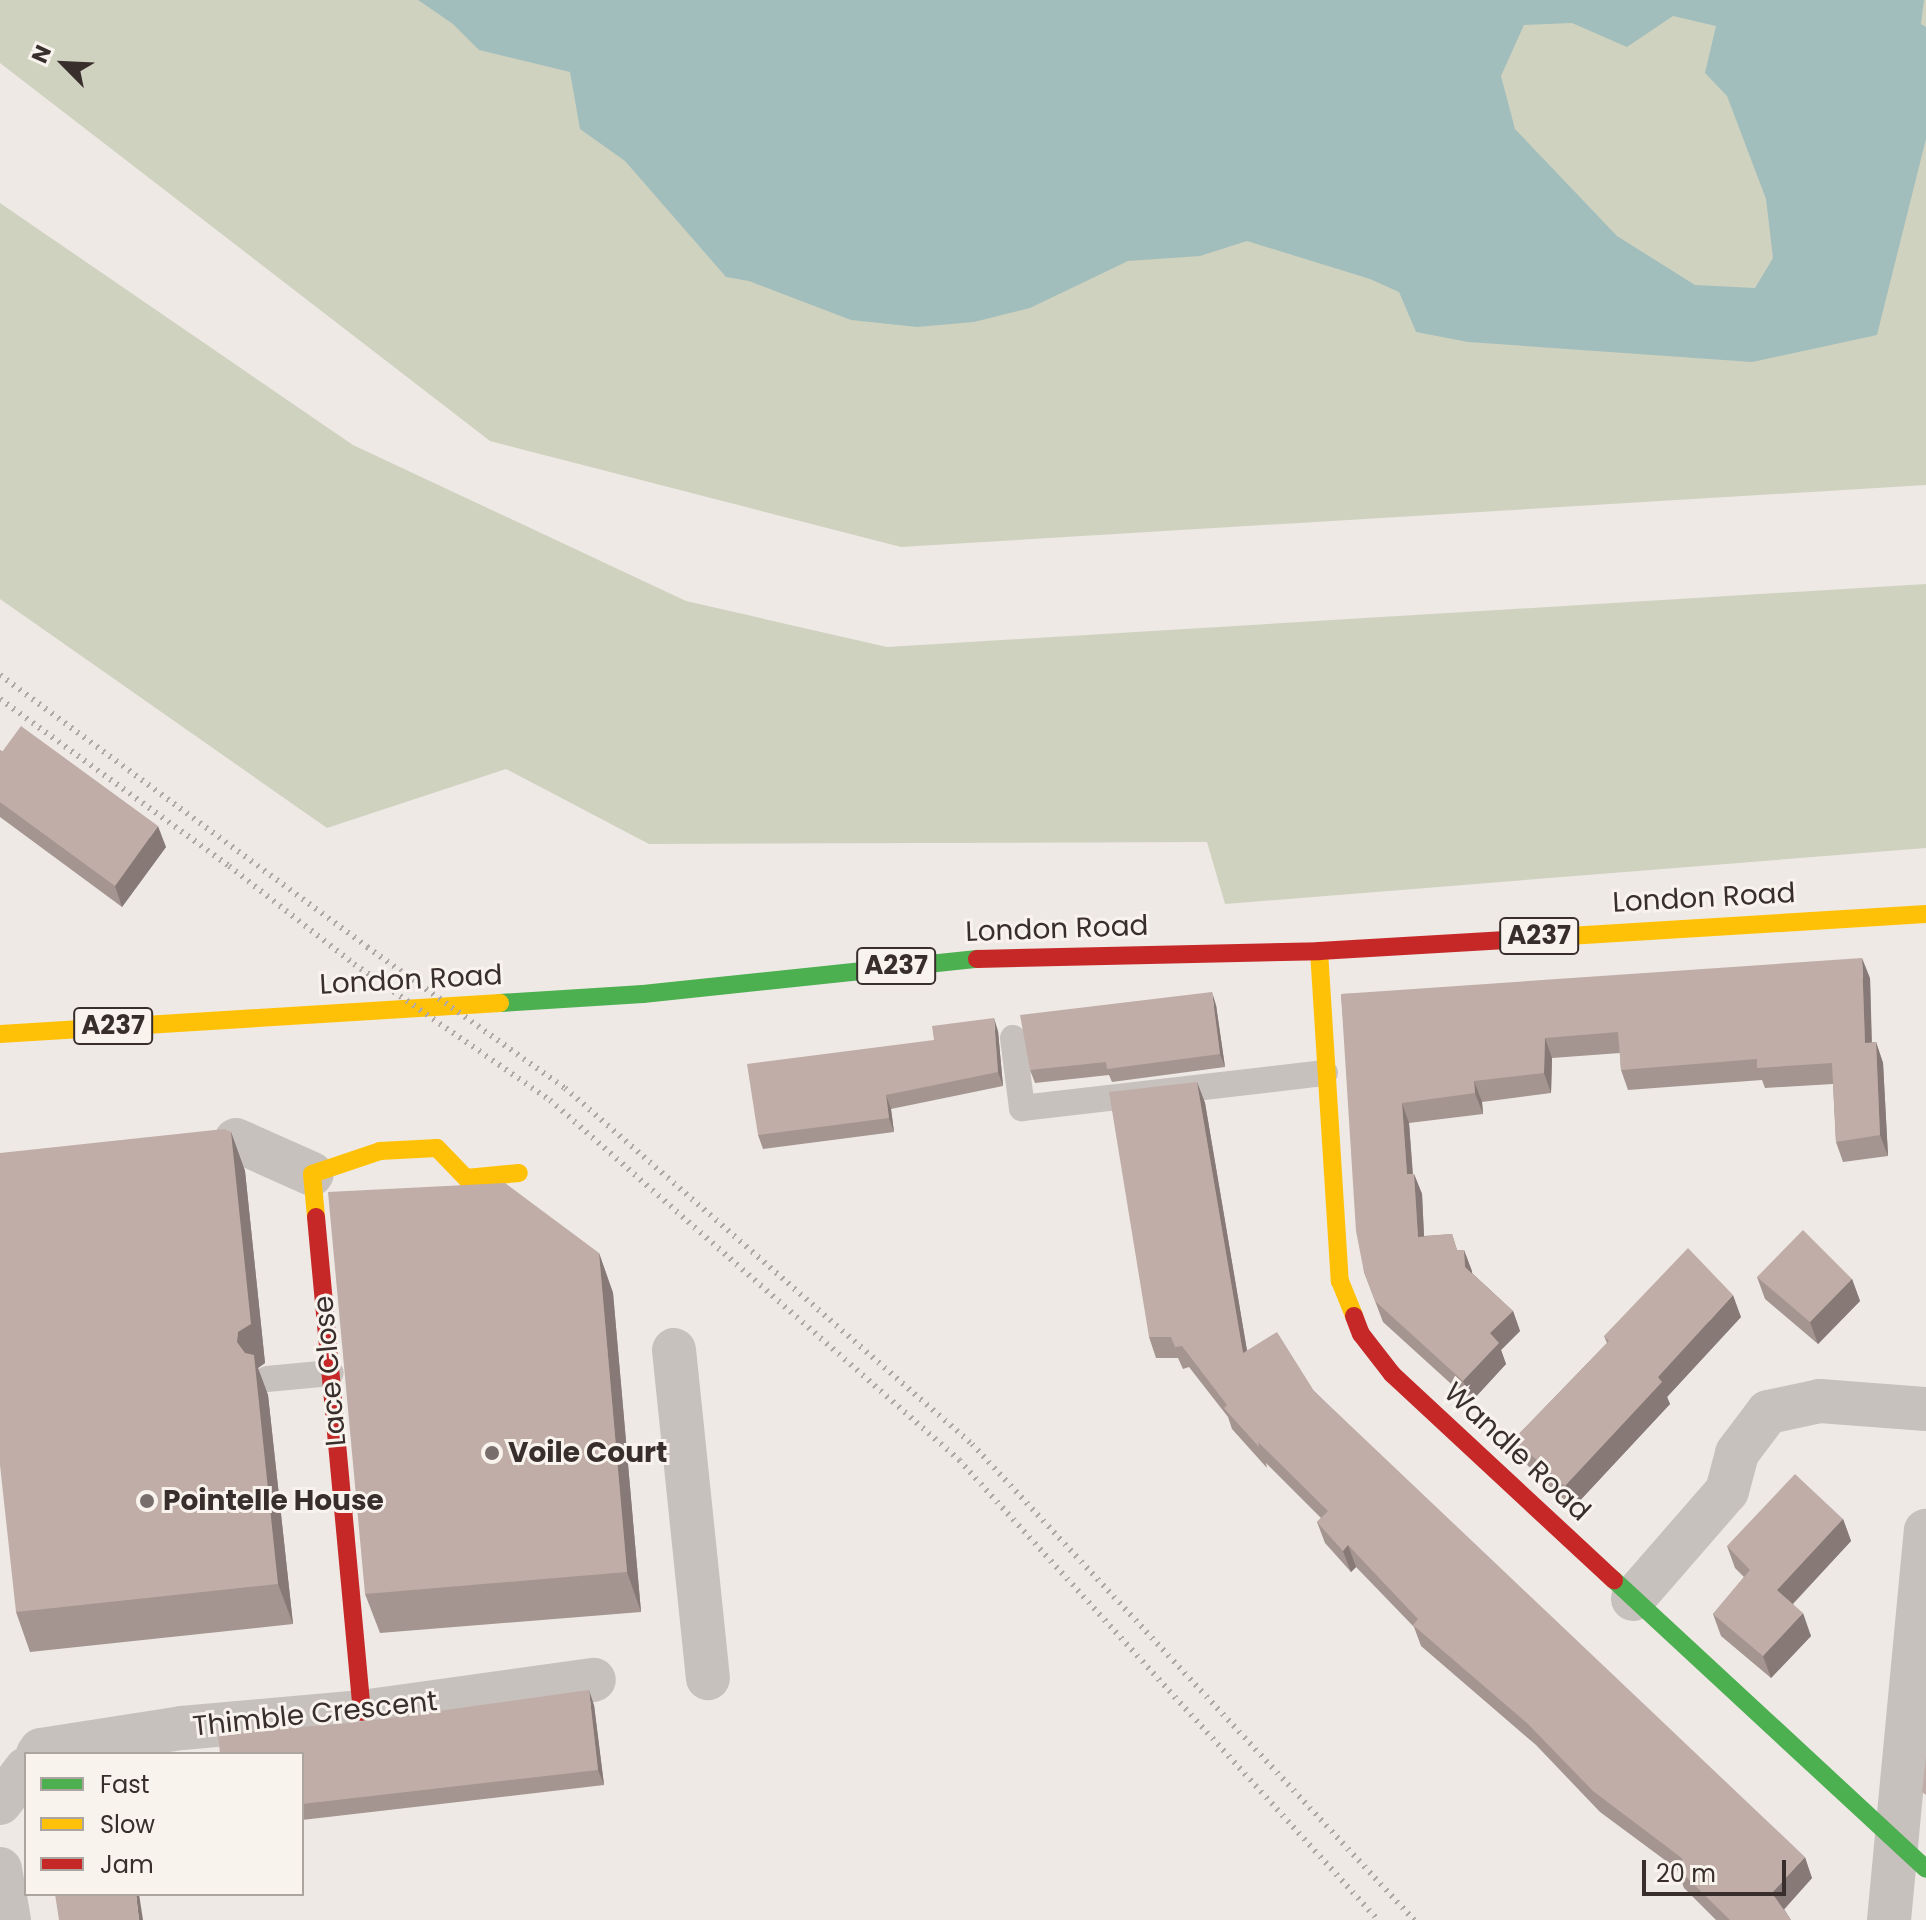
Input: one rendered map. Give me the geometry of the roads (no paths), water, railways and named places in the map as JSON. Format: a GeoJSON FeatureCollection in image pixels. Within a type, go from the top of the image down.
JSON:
{"type":"FeatureCollection","features":[{"type":"Feature","properties":{"kind":"main road","name":"London Road"},"geometry":{"type":"LineString","coordinates":[[0,1034],[643,994],[965,959],[1319,951],[1926,914]]}},
{"type":"Feature","properties":{"kind":"main road","name":"Wandle Road"},"geometry":{"type":"LineString","coordinates":[[1319,951],[1340,1281],[1361,1334],[1392,1374],[1911,1856]]}},
{"type":"Feature","properties":{"kind":"main road"},"geometry":{"type":"LineString","coordinates":[[312,1174],[380,1151],[437,1148],[466,1178],[519,1173]]}},
{"type":"Feature","properties":{"kind":"main road","name":"Lace Close"},"geometry":{"type":"LineString","coordinates":[[312,1174],[362,1712]]}},
{"type":"Feature","properties":{"kind":"street"},"geometry":{"type":"LineString","coordinates":[[236,1140],[312,1174]]}},
{"type":"Feature","properties":{"kind":"street"},"geometry":{"type":"LineString","coordinates":[[674,1350],[708,1678]]}},
{"type":"Feature","properties":{"kind":"street"},"geometry":{"type":"LineString","coordinates":[[1633,1599],[1727,1491],[1737,1453],[1768,1412],[1820,1401],[1926,1409]]}},
{"type":"Feature","properties":{"kind":"street"},"geometry":{"type":"LineString","coordinates":[[1889,1920],[1911,1856],[1925,1548]]}},
{"type":"Feature","properties":{"kind":"street","name":"Thimble Crescent"},"geometry":{"type":"LineString","coordinates":[[40,1752],[182,1728],[362,1712],[594,1680]]}},
{"type":"Feature","properties":{"kind":"street"},"geometry":{"type":"LineString","coordinates":[[0,1803],[24,1772]]}},
{"type":"Feature","properties":{"kind":"street"},"geometry":{"type":"LineString","coordinates":[[0,1869],[9,1920]]}},
{"type":"Feature","properties":{"kind":"lane"},"geometry":{"type":"LineString","coordinates":[[1013,1038],[1022,1108],[1325,1073]]}},
{"type":"Feature","properties":{"kind":"lane"},"geometry":{"type":"LineString","coordinates":[[267,1379],[331,1373]]}},
{"type":"Feature","properties":{"kind":"water"},"geometry":{"type":"Polygon","coordinates":[[[418,0],[1924,0],[1921,24],[1926,27],[1926,139],[1877,335],[1752,362],[1468,342],[1416,332],[1399,292],[1370,279],[1247,241],[1200,256],[1128,261],[1030,308],[974,322],[917,327],[851,320],[749,281],[726,277],[625,161],[580,129],[570,72],[479,50],[453,24],[418,0]],[[1673,16],[1627,47],[1572,23],[1524,25],[1501,76],[1515,129],[1617,236],[1695,285],[1755,288],[1773,258],[1766,199],[1727,96],[1705,73],[1716,26],[1673,16]]]}},
{"type":"Feature","properties":{"kind":"railway"},"geometry":{"type":"LineString","coordinates":[[0,675],[367,947],[565,1088],[972,1444],[1414,1920]]}},
{"type":"Feature","properties":{"kind":"railway"},"geometry":{"type":"LineString","coordinates":[[0,699],[229,866],[354,964],[550,1100],[959,1460],[1378,1920]]}},
{"type":"Feature","properties":{"kind":"place","name":"Voile Court"},"geometry":{"type":"Point","coordinates":[492,1453]}},
{"type":"Feature","properties":{"kind":"place","name":"Pointelle House"},"geometry":{"type":"Point","coordinates":[147,1501]}}]}
